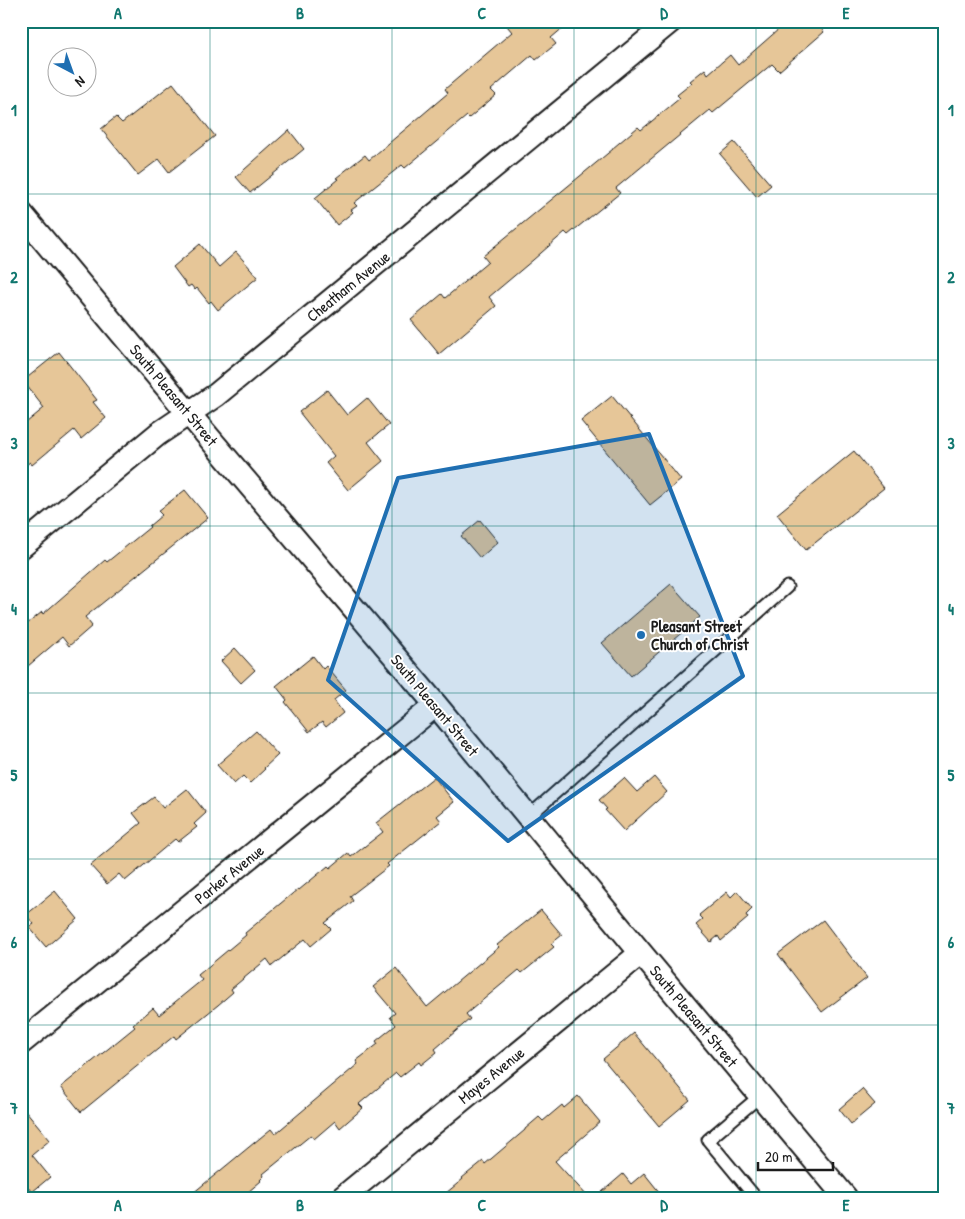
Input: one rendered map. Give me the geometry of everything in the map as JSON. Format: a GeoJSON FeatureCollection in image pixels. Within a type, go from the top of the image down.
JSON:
{"type":"FeatureCollection","features":[{"type":"Feature","properties":{"kind":"street","name":"Cheatham Avenue"},"geometry":{"type":"LineString","coordinates":[[21,547],[158,434],[216,395],[671,21]]}},
{"type":"Feature","properties":{"kind":"street","name":"South Pleasant Street"},"geometry":{"type":"LineString","coordinates":[[21,213],[436,705],[640,953],[846,1198]]}},
{"type":"Feature","properties":{"kind":"street","name":"Parker Avenue"},"geometry":{"type":"LineString","coordinates":[[21,1043],[436,705]]}},
{"type":"Feature","properties":{"kind":"street","name":"Mayes Avenue"},"geometry":{"type":"LineString","coordinates":[[342,1198],[640,953]]}},
{"type":"Feature","properties":{"kind":"lane"},"geometry":{"type":"LineString","coordinates":[[528,817],[787,587]]}},
{"type":"Feature","properties":{"kind":"lane"},"geometry":{"type":"LineString","coordinates":[[756,1198],[708,1140],[760,1096]]}},
{"type":"Feature","properties":{"kind":"highlighted area"},"geometry":{"type":"Polygon","coordinates":[[[649,434],[743,676],[508,841],[328,680],[398,478],[649,434]]]}},
{"type":"Feature","properties":{"kind":"building"},"geometry":{"type":"Polygon","coordinates":[[[503,21],[571,21],[551,38],[556,44],[536,60],[532,55],[491,90],[496,95],[469,118],[467,116],[405,168],[402,165],[354,203],[357,206],[351,210],[353,212],[337,225],[315,198],[365,155],[369,160],[448,93],[445,89],[512,32],[503,21]]]}},
{"type":"Feature","properties":{"kind":"building"},"geometry":{"type":"Polygon","coordinates":[[[788,21],[815,21],[824,32],[779,71],[772,64],[713,113],[710,110],[616,188],[620,193],[568,235],[565,232],[489,297],[496,306],[439,354],[411,320],[442,294],[445,298],[488,262],[483,256],[638,127],[641,130],[680,98],[677,95],[705,69],[708,74],[730,55],[738,65],[788,21]]]}},
{"type":"Feature","properties":{"kind":"building"},"geometry":{"type":"Polygon","coordinates":[[[173,83],[215,136],[169,172],[159,159],[138,175],[101,129],[116,117],[122,123],[173,83]]]}},
{"type":"Feature","properties":{"kind":"building"},"geometry":{"type":"Polygon","coordinates":[[[289,130],[304,149],[250,193],[236,177],[289,130]]]}},
{"type":"Feature","properties":{"kind":"building"},"geometry":{"type":"Polygon","coordinates":[[[734,142],[771,185],[757,197],[720,154],[734,142]]]}},
{"type":"Feature","properties":{"kind":"building"},"geometry":{"type":"Polygon","coordinates":[[[200,244],[219,267],[236,252],[258,277],[218,310],[211,301],[209,303],[197,288],[195,290],[191,285],[188,287],[173,267],[200,244]]]}},
{"type":"Feature","properties":{"kind":"building"},"geometry":{"type":"Polygon","coordinates":[[[59,352],[97,400],[93,402],[106,418],[81,439],[74,430],[32,465],[30,462],[21,469],[21,427],[44,408],[23,381],[59,352]]]}},
{"type":"Feature","properties":{"kind":"building"},"geometry":{"type":"Polygon","coordinates":[[[327,390],[347,415],[367,398],[389,425],[368,442],[383,461],[348,490],[326,463],[334,456],[299,412],[327,390]]]}},
{"type":"Feature","properties":{"kind":"building"},"geometry":{"type":"Polygon","coordinates":[[[612,396],[681,480],[650,505],[581,421],[612,396]]]}},
{"type":"Feature","properties":{"kind":"building"},"geometry":{"type":"Polygon","coordinates":[[[854,451],[884,488],[806,550],[777,514],[854,451]]]}},
{"type":"Feature","properties":{"kind":"building"},"geometry":{"type":"Polygon","coordinates":[[[185,490],[208,518],[85,617],[92,626],[69,646],[62,637],[21,672],[21,629],[42,612],[43,614],[105,560],[107,562],[150,527],[162,515],[158,511],[185,490]]]}},
{"type":"Feature","properties":{"kind":"building"},"geometry":{"type":"Polygon","coordinates":[[[480,520],[498,542],[480,558],[461,536],[480,520]]]}},
{"type":"Feature","properties":{"kind":"building","name":"Pleasant Street Church of Christ"},"geometry":{"type":"Polygon","coordinates":[[[671,584],[700,617],[631,676],[602,643],[671,584]]]}},
{"type":"Feature","properties":{"kind":"building"},"geometry":{"type":"Polygon","coordinates":[[[235,648],[255,670],[241,683],[221,661],[235,648]]]}},
{"type":"Feature","properties":{"kind":"building"},"geometry":{"type":"Polygon","coordinates":[[[313,656],[323,669],[326,666],[346,690],[334,700],[343,713],[326,727],[322,722],[309,732],[285,702],[287,700],[276,686],[313,656]]]}},
{"type":"Feature","properties":{"kind":"building"},"geometry":{"type":"Polygon","coordinates":[[[256,731],[278,755],[250,783],[243,776],[234,784],[217,765],[256,731]]]}},
{"type":"Feature","properties":{"kind":"building"},"geometry":{"type":"Polygon","coordinates":[[[434,777],[454,802],[437,816],[441,821],[387,864],[389,866],[350,896],[353,901],[325,923],[331,929],[311,946],[305,939],[272,966],[267,959],[231,989],[233,992],[218,1005],[176,1039],[174,1036],[81,1112],[61,1087],[135,1027],[133,1025],[153,1008],[159,1015],[202,980],[198,975],[298,889],[328,866],[330,868],[348,853],[351,857],[383,832],[376,823],[434,777]]]}},
{"type":"Feature","properties":{"kind":"building"},"geometry":{"type":"Polygon","coordinates":[[[654,777],[667,792],[624,831],[605,810],[607,809],[599,800],[624,778],[637,792],[654,777]]]}},
{"type":"Feature","properties":{"kind":"building"},"geometry":{"type":"Polygon","coordinates":[[[187,789],[206,813],[194,824],[197,827],[178,842],[175,839],[125,881],[119,874],[107,884],[90,865],[141,823],[133,813],[154,797],[163,808],[187,789]]]}},
{"type":"Feature","properties":{"kind":"building"},"geometry":{"type":"Polygon","coordinates":[[[55,891],[78,919],[46,947],[29,927],[34,924],[26,915],[55,891]]]}},
{"type":"Feature","properties":{"kind":"building"},"geometry":{"type":"Polygon","coordinates":[[[737,891],[752,909],[746,915],[748,918],[721,941],[718,936],[711,942],[696,925],[703,919],[699,915],[727,892],[731,897],[737,891]]]}},
{"type":"Feature","properties":{"kind":"building"},"geometry":{"type":"Polygon","coordinates":[[[541,910],[562,935],[551,944],[554,947],[522,973],[519,970],[466,1014],[470,1019],[435,1049],[437,1052],[421,1065],[419,1062],[400,1077],[396,1073],[359,1104],[363,1108],[340,1128],[335,1121],[314,1139],[311,1135],[263,1174],[264,1176],[261,1181],[241,1198],[187,1198],[271,1129],[275,1134],[358,1064],[356,1061],[378,1044],[376,1041],[396,1025],[390,1017],[395,1013],[373,987],[396,968],[427,1007],[499,947],[497,945],[541,910]]]}},
{"type":"Feature","properties":{"kind":"building"},"geometry":{"type":"Polygon","coordinates":[[[823,920],[867,978],[822,1012],[778,954],[823,920]]]}},
{"type":"Feature","properties":{"kind":"building"},"geometry":{"type":"Polygon","coordinates":[[[634,1033],[690,1100],[659,1126],[603,1059],[634,1033]]]}},
{"type":"Feature","properties":{"kind":"building"},"geometry":{"type":"Polygon","coordinates":[[[862,1089],[875,1104],[851,1124],[839,1109],[862,1089]]]}},
{"type":"Feature","properties":{"kind":"building"},"geometry":{"type":"Polygon","coordinates":[[[578,1096],[600,1122],[555,1161],[589,1198],[440,1198],[483,1161],[485,1164],[539,1117],[543,1121],[562,1105],[564,1108],[578,1096]]]}},
{"type":"Feature","properties":{"kind":"building"},"geometry":{"type":"Polygon","coordinates":[[[21,1105],[50,1140],[32,1155],[50,1177],[32,1192],[21,1179],[21,1105]]]}},
{"type":"Feature","properties":{"kind":"building"},"geometry":{"type":"Polygon","coordinates":[[[644,1173],[664,1198],[595,1198],[623,1174],[631,1184],[644,1173]]]}},
{"type":"Feature","properties":{"kind":"place","name":"Pleasant Street Church of Christ"},"geometry":{"type":"Point","coordinates":[641,635]}}]}
